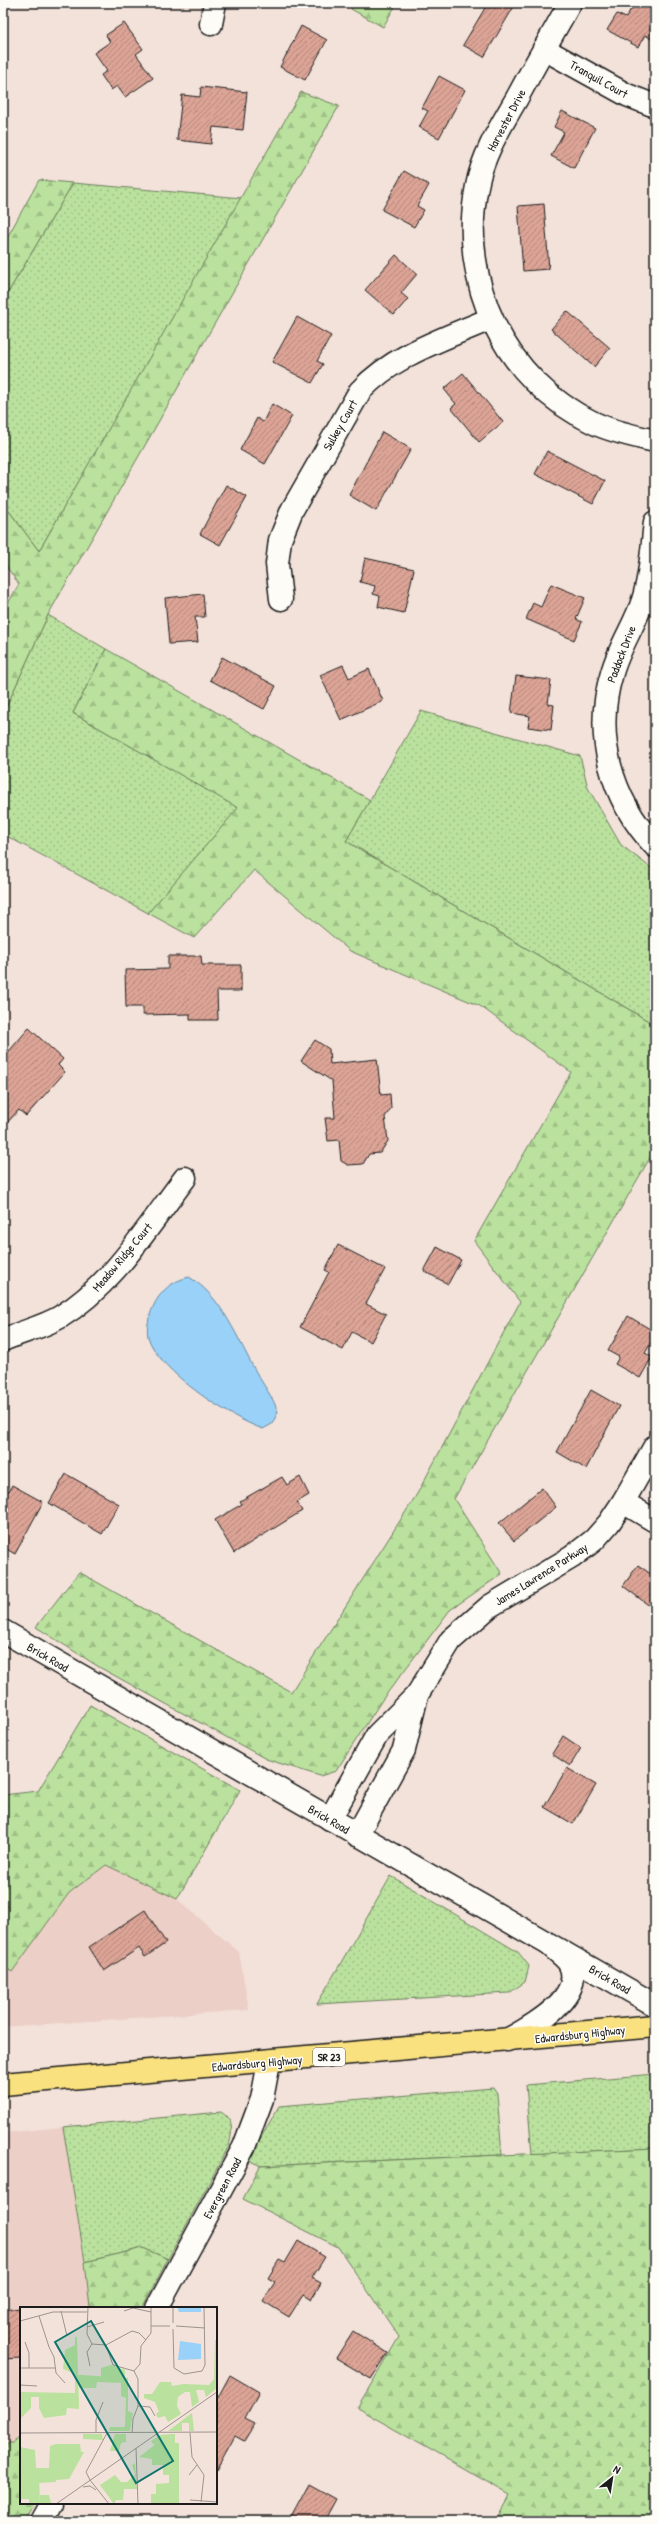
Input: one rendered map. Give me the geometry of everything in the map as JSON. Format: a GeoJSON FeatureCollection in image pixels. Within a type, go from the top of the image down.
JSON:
{"type":"FeatureCollection","features":[{"type":"Feature","properties":{"kind":"main road","name":"Edwardsburg Highway"},"geometry":{"type":"LineString","coordinates":[[3,2084],[269,2062],[655,2026]]}},
{"type":"Feature","properties":{"kind":"street"},"geometry":{"type":"LineString","coordinates":[[212,24],[215,3]]}},
{"type":"Feature","properties":{"kind":"street","name":"Harvester Drive"},"geometry":{"type":"LineString","coordinates":[[570,3],[491,144],[477,186],[472,237],[474,262],[490,319],[520,365],[545,390],[568,408],[594,423],[625,434],[655,441]]}},
{"type":"Feature","properties":{"kind":"street","name":"Tranquil Court"},"geometry":{"type":"LineString","coordinates":[[544,49],[627,95],[655,106]]}},
{"type":"Feature","properties":{"kind":"street","name":"Sulkey Court"},"geometry":{"type":"LineString","coordinates":[[281,600],[277,564],[280,540],[292,510],[360,391],[374,376],[392,363],[490,319]]}},
{"type":"Feature","properties":{"kind":"street","name":"Paddock Drive"},"geometry":{"type":"LineString","coordinates":[[655,522],[649,575],[643,600],[612,672],[606,694],[604,718],[610,768],[617,791],[627,811],[655,846]]}},
{"type":"Feature","properties":{"kind":"street","name":"Meadow Ridge Court"},"geometry":{"type":"LineString","coordinates":[[3,1340],[59,1317],[90,1295],[120,1263],[185,1178]]}},
{"type":"Feature","properties":{"kind":"street","name":"James Lawrence Parkway"},"geometry":{"type":"LineString","coordinates":[[330,1819],[378,1735],[417,1695],[451,1640],[490,1606],[572,1557],[594,1540],[609,1523],[623,1502],[655,1446]]}},
{"type":"Feature","properties":{"kind":"street"},"geometry":{"type":"LineString","coordinates":[[623,1502],[655,1521]]}},
{"type":"Feature","properties":{"kind":"street","name":"Brick Road"},"geometry":{"type":"LineString","coordinates":[[3,1631],[655,2005]]}},
{"type":"Feature","properties":{"kind":"street","name":"James Lawrence Parkway"},"geometry":{"type":"LineString","coordinates":[[357,1835],[404,1750],[417,1695]]}},
{"type":"Feature","properties":{"kind":"street"},"geometry":{"type":"LineString","coordinates":[[505,2041],[541,2021],[564,1997],[573,1978],[570,1964],[550,1945]]}},
{"type":"Feature","properties":{"kind":"street","name":"Evergreen Road"},"geometry":{"type":"LineString","coordinates":[[158,2307],[244,2147],[262,2099],[269,2062]]}},
{"type":"Feature","properties":{"kind":"street"},"geometry":{"type":"LineString","coordinates":[[40,2521],[50,2504]]}},
{"type":"Feature","properties":{"kind":"shaded area"},"geometry":{"type":"Polygon","coordinates":[[[106,1865],[177,1899],[239,1952],[249,2010],[3,2027],[3,1966],[12,1972],[69,1893],[106,1865]]]}},
{"type":"Feature","properties":{"kind":"shaded area"},"geometry":{"type":"Polygon","coordinates":[[[63,2127],[85,2262],[90,2307],[20,2307],[20,2438],[12,2443],[3,2443],[3,2133],[63,2127]]]}},
{"type":"Feature","properties":{"kind":"green space"},"geometry":{"type":"Polygon","coordinates":[[[355,3],[397,3],[383,27],[351,9],[355,3]]]}},
{"type":"Feature","properties":{"kind":"green space"},"geometry":{"type":"Polygon","coordinates":[[[301,92],[339,106],[48,615],[3,714],[3,612],[19,584],[3,562],[3,503],[39,551],[301,92]]]}},
{"type":"Feature","properties":{"kind":"green space"},"geometry":{"type":"Polygon","coordinates":[[[39,180],[73,183],[3,301],[3,245],[39,180]]]}},
{"type":"Feature","properties":{"kind":"green space"},"geometry":{"type":"Polygon","coordinates":[[[73,183],[242,198],[39,551],[3,503],[3,301],[73,183]]]}},
{"type":"Feature","properties":{"kind":"green space"},"geometry":{"type":"Polygon","coordinates":[[[48,615],[106,649],[73,713],[239,808],[148,913],[3,834],[3,714],[48,615]]]}},
{"type":"Feature","properties":{"kind":"green space"},"geometry":{"type":"Polygon","coordinates":[[[106,649],[370,800],[346,841],[655,1025],[655,1149],[454,1499],[502,1574],[450,1610],[382,1700],[336,1771],[320,1776],[266,1759],[99,1667],[36,1627],[79,1572],[291,1692],[417,1494],[520,1302],[474,1241],[571,1072],[480,1006],[350,951],[254,870],[194,938],[148,913],[238,808],[73,713],[106,649]]]}},
{"type":"Feature","properties":{"kind":"green space"},"geometry":{"type":"Polygon","coordinates":[[[421,711],[580,756],[588,788],[621,845],[655,871],[655,1025],[346,841],[421,711]]]}},
{"type":"Feature","properties":{"kind":"green space"},"geometry":{"type":"Polygon","coordinates":[[[90,1705],[240,1790],[177,1899],[106,1865],[69,1893],[12,1972],[3,1966],[3,1795],[38,1791],[90,1705]]]}},
{"type":"Feature","properties":{"kind":"green space"},"geometry":{"type":"Polygon","coordinates":[[[391,1876],[518,1952],[529,1966],[525,1982],[509,1993],[317,2004],[391,1876]]]}},
{"type":"Feature","properties":{"kind":"green space"},"geometry":{"type":"Polygon","coordinates":[[[655,2074],[655,2148],[532,2154],[526,2085],[655,2074]]]}},
{"type":"Feature","properties":{"kind":"green space"},"geometry":{"type":"Polygon","coordinates":[[[493,2088],[497,2094],[502,2155],[261,2166],[248,2160],[279,2106],[493,2088]]]}},
{"type":"Feature","properties":{"kind":"green space"},"geometry":{"type":"Polygon","coordinates":[[[221,2112],[229,2119],[231,2127],[229,2146],[168,2259],[143,2248],[85,2262],[63,2127],[221,2112]]]}},
{"type":"Feature","properties":{"kind":"green space"},"geometry":{"type":"Polygon","coordinates":[[[655,2148],[655,2521],[495,2521],[510,2495],[357,2408],[399,2337],[338,2247],[243,2199],[260,2166],[655,2148]]]}},
{"type":"Feature","properties":{"kind":"green space"},"geometry":{"type":"Polygon","coordinates":[[[143,2248],[168,2259],[143,2307],[90,2307],[85,2262],[143,2248]]]}},
{"type":"Feature","properties":{"kind":"green space"},"geometry":{"type":"Polygon","coordinates":[[[20,2438],[20,2504],[33,2504],[24,2521],[3,2521],[3,2443],[12,2443],[20,2438]]]}},
{"type":"Feature","properties":{"kind":"water"},"geometry":{"type":"Polygon","coordinates":[[[189,1277],[201,1285],[220,1307],[274,1401],[278,1412],[272,1424],[263,1429],[233,1415],[197,1392],[180,1378],[154,1350],[148,1337],[147,1329],[153,1307],[159,1296],[167,1288],[177,1281],[189,1277]]]}},
{"type":"Feature","properties":{"kind":"building"},"geometry":{"type":"Polygon","coordinates":[[[488,3],[516,3],[484,57],[463,45],[488,3]]]}},
{"type":"Feature","properties":{"kind":"building"},"geometry":{"type":"Polygon","coordinates":[[[634,3],[647,3],[655,7],[655,41],[645,35],[638,47],[607,30],[617,14],[626,18],[634,3]]]}},
{"type":"Feature","properties":{"kind":"building"},"geometry":{"type":"Polygon","coordinates":[[[124,23],[143,49],[136,54],[153,78],[125,97],[117,86],[111,90],[101,75],[107,71],[94,53],[110,42],[106,35],[124,23]]]}},
{"type":"Feature","properties":{"kind":"building"},"geometry":{"type":"Polygon","coordinates":[[[301,26],[327,40],[305,80],[280,67],[301,26]]]}},
{"type":"Feature","properties":{"kind":"building"},"geometry":{"type":"Polygon","coordinates":[[[439,76],[465,90],[439,138],[419,127],[428,111],[422,108],[439,76]]]}},
{"type":"Feature","properties":{"kind":"building"},"geometry":{"type":"Polygon","coordinates":[[[201,87],[247,92],[243,130],[213,127],[211,144],[177,140],[182,95],[200,97],[201,87]]]}},
{"type":"Feature","properties":{"kind":"building"},"geometry":{"type":"Polygon","coordinates":[[[562,111],[595,128],[574,168],[551,156],[564,132],[554,127],[562,111]]]}},
{"type":"Feature","properties":{"kind":"building"},"geometry":{"type":"Polygon","coordinates":[[[404,171],[429,185],[417,206],[424,210],[414,227],[382,210],[404,171]]]}},
{"type":"Feature","properties":{"kind":"building"},"geometry":{"type":"Polygon","coordinates":[[[544,204],[549,269],[523,271],[518,206],[544,204]]]}},
{"type":"Feature","properties":{"kind":"building"},"geometry":{"type":"Polygon","coordinates":[[[396,255],[417,274],[401,293],[408,299],[394,315],[365,290],[396,255]]]}},
{"type":"Feature","properties":{"kind":"building"},"geometry":{"type":"Polygon","coordinates":[[[567,311],[610,348],[594,367],[551,329],[567,311]]]}},
{"type":"Feature","properties":{"kind":"building"},"geometry":{"type":"Polygon","coordinates":[[[297,317],[331,336],[317,361],[323,364],[312,383],[272,362],[297,317]]]}},
{"type":"Feature","properties":{"kind":"building"},"geometry":{"type":"Polygon","coordinates":[[[463,373],[503,422],[479,442],[451,408],[456,404],[444,389],[463,373]]]}},
{"type":"Feature","properties":{"kind":"building"},"geometry":{"type":"Polygon","coordinates":[[[272,404],[292,416],[265,464],[240,450],[257,418],[263,422],[272,404]]]}},
{"type":"Feature","properties":{"kind":"building"},"geometry":{"type":"Polygon","coordinates":[[[382,432],[411,449],[376,511],[349,495],[382,432]]]}},
{"type":"Feature","properties":{"kind":"building"},"geometry":{"type":"Polygon","coordinates":[[[547,451],[605,481],[593,504],[535,474],[547,451]]]}},
{"type":"Feature","properties":{"kind":"building"},"geometry":{"type":"Polygon","coordinates":[[[226,485],[247,497],[220,545],[200,534],[226,485]]]}},
{"type":"Feature","properties":{"kind":"building"},"geometry":{"type":"Polygon","coordinates":[[[365,558],[414,569],[404,613],[378,607],[380,596],[373,594],[375,586],[360,582],[365,558]]]}},
{"type":"Feature","properties":{"kind":"building"},"geometry":{"type":"Polygon","coordinates":[[[551,584],[585,598],[576,619],[582,622],[574,640],[526,619],[533,603],[541,607],[551,584]]]}},
{"type":"Feature","properties":{"kind":"building"},"geometry":{"type":"Polygon","coordinates":[[[203,594],[205,617],[195,617],[198,642],[169,644],[165,598],[203,594]]]}},
{"type":"Feature","properties":{"kind":"building"},"geometry":{"type":"Polygon","coordinates":[[[222,657],[276,686],[264,709],[210,680],[222,657]]]}},
{"type":"Feature","properties":{"kind":"building"},"geometry":{"type":"Polygon","coordinates":[[[343,665],[349,678],[369,669],[383,701],[341,720],[320,675],[343,665]]]}},
{"type":"Feature","properties":{"kind":"building"},"geometry":{"type":"Polygon","coordinates":[[[516,676],[551,680],[548,704],[554,705],[551,730],[528,727],[530,716],[511,713],[516,676]]]}},
{"type":"Feature","properties":{"kind":"building"},"geometry":{"type":"Polygon","coordinates":[[[168,956],[201,956],[202,965],[241,965],[241,991],[217,991],[218,1020],[190,1020],[190,1014],[143,1015],[143,1007],[126,1007],[125,970],[168,969],[168,956]]]}},
{"type":"Feature","properties":{"kind":"building"},"geometry":{"type":"Polygon","coordinates":[[[29,1028],[63,1059],[58,1065],[65,1072],[26,1116],[19,1110],[3,1127],[3,1058],[29,1028]]]}},
{"type":"Feature","properties":{"kind":"building"},"geometry":{"type":"Polygon","coordinates":[[[315,1040],[329,1049],[330,1064],[377,1059],[381,1095],[390,1094],[391,1108],[385,1117],[388,1141],[380,1153],[369,1154],[363,1164],[348,1165],[341,1161],[339,1140],[328,1141],[325,1118],[335,1118],[332,1081],[301,1061],[315,1040]]]}},
{"type":"Feature","properties":{"kind":"building"},"geometry":{"type":"Polygon","coordinates":[[[338,1245],[385,1269],[366,1304],[386,1314],[371,1342],[352,1332],[343,1350],[300,1327],[329,1272],[325,1270],[338,1245]]]}},
{"type":"Feature","properties":{"kind":"building"},"geometry":{"type":"Polygon","coordinates":[[[437,1247],[461,1260],[448,1284],[424,1271],[437,1247]]]}},
{"type":"Feature","properties":{"kind":"building"},"geometry":{"type":"Polygon","coordinates":[[[628,1316],[655,1332],[655,1336],[645,1353],[652,1357],[640,1378],[615,1364],[619,1357],[608,1351],[628,1316]]]}},
{"type":"Feature","properties":{"kind":"building"},"geometry":{"type":"Polygon","coordinates":[[[591,1390],[619,1406],[586,1469],[557,1452],[591,1390]]]}},
{"type":"Feature","properties":{"kind":"building"},"geometry":{"type":"Polygon","coordinates":[[[66,1474],[119,1504],[102,1534],[49,1503],[66,1474]]]}},
{"type":"Feature","properties":{"kind":"building"},"geometry":{"type":"Polygon","coordinates":[[[282,1477],[287,1485],[300,1477],[309,1495],[297,1502],[302,1511],[234,1553],[215,1520],[242,1504],[240,1501],[282,1477]]]}},
{"type":"Feature","properties":{"kind":"building"},"geometry":{"type":"Polygon","coordinates":[[[12,1485],[43,1502],[15,1554],[3,1547],[3,1488],[9,1491],[12,1485]]]}},
{"type":"Feature","properties":{"kind":"building"},"geometry":{"type":"Polygon","coordinates":[[[542,1488],[556,1507],[514,1541],[499,1523],[542,1488]]]}},
{"type":"Feature","properties":{"kind":"building"},"geometry":{"type":"Polygon","coordinates":[[[638,1565],[655,1577],[655,1610],[623,1586],[638,1565]]]}},
{"type":"Feature","properties":{"kind":"building"},"geometry":{"type":"Polygon","coordinates":[[[563,1736],[581,1748],[570,1766],[552,1754],[563,1736]]]}},
{"type":"Feature","properties":{"kind":"building"},"geometry":{"type":"Polygon","coordinates":[[[567,1768],[596,1785],[573,1824],[544,1807],[567,1768]]]}},
{"type":"Feature","properties":{"kind":"building"},"geometry":{"type":"Polygon","coordinates":[[[145,1910],[166,1943],[145,1957],[139,1948],[104,1971],[89,1947],[145,1910]]]}},
{"type":"Feature","properties":{"kind":"building"},"geometry":{"type":"Polygon","coordinates":[[[298,2241],[325,2257],[312,2278],[321,2283],[311,2300],[303,2295],[289,2317],[263,2301],[275,2282],[268,2278],[279,2260],[285,2263],[298,2241]]]}},
{"type":"Feature","properties":{"kind":"building"},"geometry":{"type":"Polygon","coordinates":[[[20,2308],[20,2358],[3,2359],[3,2310],[20,2308]]]}},
{"type":"Feature","properties":{"kind":"building"},"geometry":{"type":"Polygon","coordinates":[[[353,2331],[388,2353],[371,2379],[336,2358],[353,2331]]]}},
{"type":"Feature","properties":{"kind":"building"},"geometry":{"type":"Polygon","coordinates":[[[230,2375],[259,2392],[245,2418],[255,2423],[244,2441],[235,2436],[217,2468],[217,2399],[230,2375]]]}},
{"type":"Feature","properties":{"kind":"building"},"geometry":{"type":"Polygon","coordinates":[[[309,2484],[336,2499],[324,2521],[289,2521],[309,2484]]]}}]}
